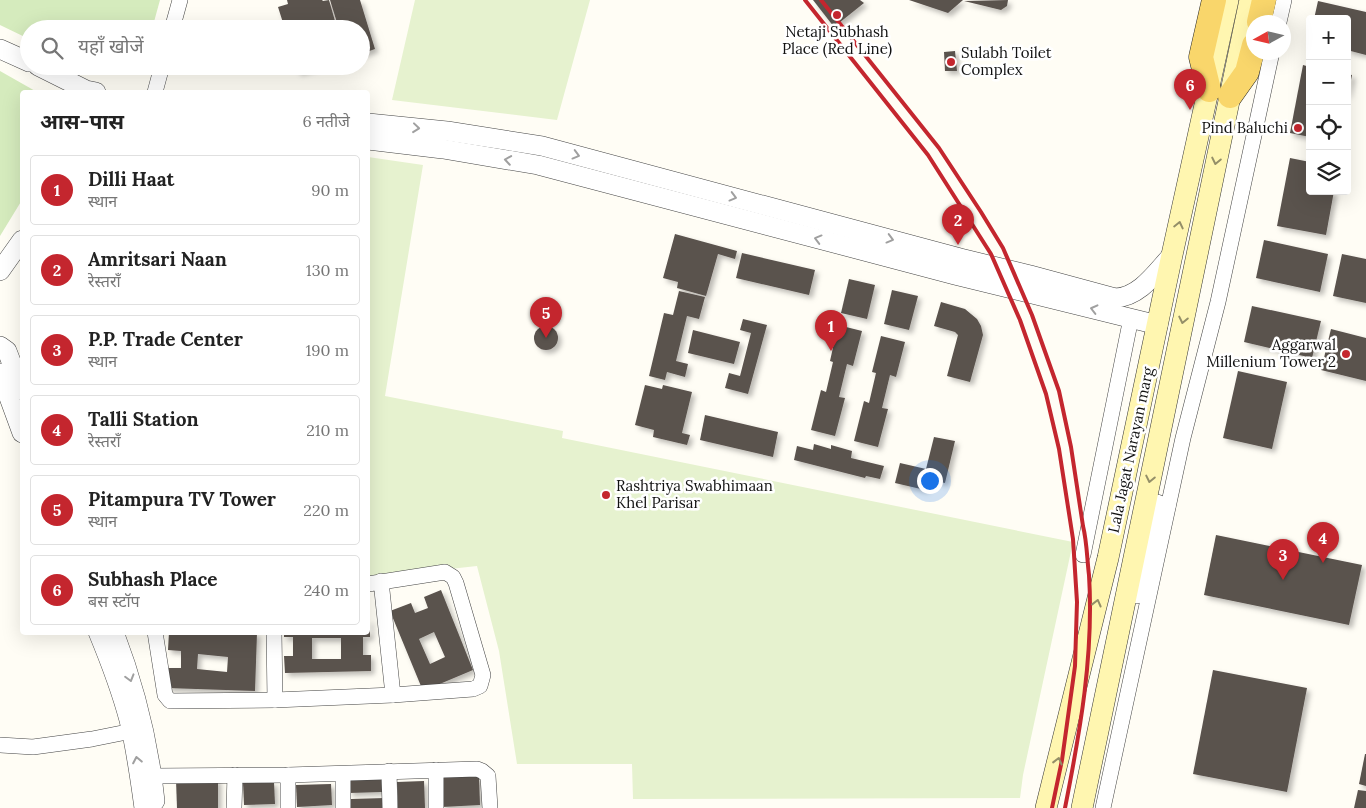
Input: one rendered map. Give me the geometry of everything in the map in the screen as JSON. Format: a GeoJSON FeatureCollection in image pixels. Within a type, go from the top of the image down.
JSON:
{"type":"FeatureCollection","features":[{"type":"Feature","properties":{"kind":"main road"},"geometry":{"type":"LineString","coordinates":[[1214,0],[1201,57],[1219,93]]}},
{"type":"Feature","properties":{"kind":"main road"},"geometry":{"type":"LineString","coordinates":[[1219,93],[1217,53],[1228,0]]}},
{"type":"Feature","properties":{"kind":"main road"},"geometry":{"type":"LineString","coordinates":[[1249,15],[1250,0]]}},
{"type":"Feature","properties":{"kind":"main road"},"geometry":{"type":"LineString","coordinates":[[1261,15],[1264,0]]}},
{"type":"Feature","properties":{"kind":"main road"},"geometry":{"type":"LineString","coordinates":[[1219,93],[1247,72],[1246,60]]}},
{"type":"Feature","properties":{"kind":"main road","name":"Lala Jagat Narayan marg"},"geometry":{"type":"LineString","coordinates":[[1046,808],[1108,558],[1172,255],[1219,93]]}},
{"type":"Feature","properties":{"kind":"main road","name":"Lala Jagat Narayan marg"},"geometry":{"type":"LineString","coordinates":[[1082,808],[1219,93]]}},
{"type":"Feature","properties":{"kind":"main road"},"geometry":{"type":"LineString","coordinates":[[1077,685],[1106,690]]}},
{"type":"Feature","properties":{"kind":"street"},"geometry":{"type":"LineString","coordinates":[[174,20],[180,0]]}},
{"type":"Feature","properties":{"kind":"street"},"geometry":{"type":"LineString","coordinates":[[1281,15],[1284,0]]}},
{"type":"Feature","properties":{"kind":"street"},"geometry":{"type":"LineString","coordinates":[[0,49],[20,58]]}},
{"type":"Feature","properties":{"kind":"street"},"geometry":{"type":"LineString","coordinates":[[1103,808],[1183,438],[1218,302],[1270,60]]}},
{"type":"Feature","properties":{"kind":"street"},"geometry":{"type":"LineString","coordinates":[[48,75],[66,90]]}},
{"type":"Feature","properties":{"kind":"street"},"geometry":{"type":"LineString","coordinates":[[56,75],[86,90]]}},
{"type":"Feature","properties":{"kind":"street"},"geometry":{"type":"LineString","coordinates":[[156,90],[160,75]]}},
{"type":"Feature","properties":{"kind":"street"},"geometry":{"type":"LineString","coordinates":[[370,123],[447,131],[542,146],[1115,298],[1125,298],[1146,284],[1172,255]]}},
{"type":"Feature","properties":{"kind":"street"},"geometry":{"type":"LineString","coordinates":[[370,140],[538,165],[955,276],[1158,325]]}},
{"type":"Feature","properties":{"kind":"street"},"geometry":{"type":"LineString","coordinates":[[647,193],[651,175]]}},
{"type":"Feature","properties":{"kind":"street"},"geometry":{"type":"LineString","coordinates":[[0,271],[12,249]]}},
{"type":"Feature","properties":{"kind":"street"},"geometry":{"type":"LineString","coordinates":[[1084,555],[1131,318]]}},
{"type":"Feature","properties":{"kind":"street"},"geometry":{"type":"LineString","coordinates":[[0,346],[7,352],[20,385]]}},
{"type":"Feature","properties":{"kind":"street"},"geometry":{"type":"LineString","coordinates":[[0,373],[20,428]]}},
{"type":"Feature","properties":{"kind":"street"},"geometry":{"type":"LineString","coordinates":[[1091,808],[1157,502],[1168,506]]}},
{"type":"Feature","properties":{"kind":"street"},"geometry":{"type":"LineString","coordinates":[[155,635],[164,695],[170,701],[274,700],[393,695],[477,688],[480,686],[483,675],[456,583],[453,577],[445,572],[374,582],[393,695]]}},
{"type":"Feature","properties":{"kind":"street"},"geometry":{"type":"LineString","coordinates":[[100,635],[127,666],[137,730],[138,763],[144,808]]}},
{"type":"Feature","properties":{"kind":"street"},"geometry":{"type":"LineString","coordinates":[[114,635],[114,653]]}},
{"type":"Feature","properties":{"kind":"street"},"geometry":{"type":"LineString","coordinates":[[274,635],[274,700]]}},
{"type":"Feature","properties":{"kind":"street"},"geometry":{"type":"LineString","coordinates":[[0,745],[33,747],[92,739],[137,730]]}},
{"type":"Feature","properties":{"kind":"street"},"geometry":{"type":"LineString","coordinates":[[137,730],[153,776],[156,808]]}},
{"type":"Feature","properties":{"kind":"street"},"geometry":{"type":"LineString","coordinates":[[153,776],[343,774],[477,769],[488,776],[490,808]]}},
{"type":"Feature","properties":{"kind":"street"},"geometry":{"type":"LineString","coordinates":[[436,770],[436,808]]}},
{"type":"Feature","properties":{"kind":"street"},"geometry":{"type":"LineString","coordinates":[[389,771],[390,808]]}},
{"type":"Feature","properties":{"kind":"street"},"geometry":{"type":"LineString","coordinates":[[343,774],[343,808]]}},
{"type":"Feature","properties":{"kind":"street"},"geometry":{"type":"LineString","coordinates":[[234,808],[235,775]]}},
{"type":"Feature","properties":{"kind":"street"},"geometry":{"type":"LineString","coordinates":[[288,775],[288,808]]}},
{"type":"Feature","properties":{"kind":"green space"},"geometry":{"type":"Polygon","coordinates":[[[0,0],[160,0],[154,20],[20,20],[20,35],[0,25],[0,0]]]}},
{"type":"Feature","properties":{"kind":"green space"},"geometry":{"type":"Polygon","coordinates":[[[415,0],[590,0],[557,120],[392,100],[415,0]]]}},
{"type":"Feature","properties":{"kind":"green space"},"geometry":{"type":"Polygon","coordinates":[[[0,71],[33,90],[20,90],[20,203],[0,236],[0,71]]]}},
{"type":"Feature","properties":{"kind":"green space","name":"Rashtriya Swabhimaan Khel Parisar"},"geometry":{"type":"Polygon","coordinates":[[[370,157],[423,165],[385,396],[563,431],[562,438],[1073,542],[1023,775],[1020,798],[633,799],[632,764],[517,764],[499,651],[477,566],[370,578],[370,157]]]}},
{"type":"Feature","properties":{"kind":"building"},"geometry":{"type":"Polygon","coordinates":[[[287,0],[329,0],[335,20],[282,20],[278,7],[288,4],[287,0]]]}},
{"type":"Feature","properties":{"kind":"building"},"geometry":{"type":"Polygon","coordinates":[[[330,0],[360,0],[366,20],[336,20],[330,0]]]}},
{"type":"Feature","properties":{"kind":"building","name":"Netaji Subhash Place (Red Line)"},"geometry":{"type":"Polygon","coordinates":[[[813,0],[860,0],[864,3],[834,27],[813,0]]]}},
{"type":"Feature","properties":{"kind":"building"},"geometry":{"type":"Polygon","coordinates":[[[909,0],[963,0],[948,13],[909,0]]]}},
{"type":"Feature","properties":{"kind":"building"},"geometry":{"type":"Polygon","coordinates":[[[1008,0],[1007,6],[1001,10],[964,1],[1008,0]]]}},
{"type":"Feature","properties":{"kind":"building"},"geometry":{"type":"Polygon","coordinates":[[[1318,1],[1366,12],[1366,55],[1351,51],[1351,15],[1315,15],[1318,1]]]}},
{"type":"Feature","properties":{"kind":"building"},"geometry":{"type":"Polygon","coordinates":[[[370,33],[375,49],[370,51],[370,33]]]}},
{"type":"Feature","properties":{"kind":"building","name":"Sulabh Toilet Complex"},"geometry":{"type":"Polygon","coordinates":[[[955,51],[957,71],[945,71],[944,52],[955,51]]]}},
{"type":"Feature","properties":{"kind":"building"},"geometry":{"type":"Polygon","coordinates":[[[1303,65],[1306,66],[1306,136],[1290,133],[1303,65]]]}},
{"type":"Feature","properties":{"kind":"building"},"geometry":{"type":"Polygon","coordinates":[[[1290,158],[1306,161],[1306,195],[1333,195],[1326,235],[1277,226],[1290,158]]]}},
{"type":"Feature","properties":{"kind":"building"},"geometry":{"type":"Polygon","coordinates":[[[675,234],[737,251],[735,259],[718,254],[706,296],[677,288],[678,282],[663,278],[675,234]]]}},
{"type":"Feature","properties":{"kind":"building"},"geometry":{"type":"Polygon","coordinates":[[[1264,240],[1328,254],[1320,292],[1256,278],[1264,240]]]}},
{"type":"Feature","properties":{"kind":"building"},"geometry":{"type":"Polygon","coordinates":[[[742,253],[815,270],[809,295],[736,278],[742,253]]]}},
{"type":"Feature","properties":{"kind":"building"},"geometry":{"type":"Polygon","coordinates":[[[1342,254],[1366,259],[1366,303],[1333,296],[1342,254]]]}},
{"type":"Feature","properties":{"kind":"building"},"geometry":{"type":"Polygon","coordinates":[[[849,279],[875,285],[867,319],[841,313],[849,279]]]}},
{"type":"Feature","properties":{"kind":"building"},"geometry":{"type":"Polygon","coordinates":[[[892,290],[918,296],[909,330],[884,324],[892,290]]]}},
{"type":"Feature","properties":{"kind":"building"},"geometry":{"type":"Polygon","coordinates":[[[679,291],[705,297],[699,319],[687,316],[676,361],[688,364],[685,377],[667,372],[665,380],[649,376],[664,313],[673,315],[679,291]]]}},
{"type":"Feature","properties":{"kind":"building"},"geometry":{"type":"Polygon","coordinates":[[[941,302],[965,309],[977,319],[981,326],[983,335],[970,382],[947,376],[958,335],[955,332],[934,326],[941,302]]]}},
{"type":"Feature","properties":{"kind":"building"},"geometry":{"type":"Polygon","coordinates":[[[1252,306],[1321,321],[1312,358],[1244,342],[1252,306]]]}},
{"type":"Feature","properties":{"kind":"building"},"geometry":{"type":"Polygon","coordinates":[[[743,319],[767,325],[748,394],[725,388],[729,373],[740,376],[751,333],[740,330],[743,319]]]}},
{"type":"Feature","properties":{"kind":"building"},"geometry":{"type":"Polygon","coordinates":[[[838,325],[862,331],[853,366],[847,364],[839,397],[845,398],[835,436],[811,430],[821,390],[826,392],[833,362],[830,361],[838,325]]]}},
{"type":"Feature","properties":{"kind":"building"},"geometry":{"type":"Polygon","coordinates":[[[541,326],[551,326],[558,333],[558,343],[551,350],[541,350],[534,343],[534,333],[541,326]]]}},
{"type":"Feature","properties":{"kind":"building","name":"Aggarwal Millenium Tower 2"},"geometry":{"type":"Polygon","coordinates":[[[1331,329],[1366,338],[1366,381],[1321,370],[1331,329]]]}},
{"type":"Feature","properties":{"kind":"building"},"geometry":{"type":"Polygon","coordinates":[[[693,330],[740,342],[734,364],[688,353],[693,330]]]}},
{"type":"Feature","properties":{"kind":"building"},"geometry":{"type":"Polygon","coordinates":[[[881,336],[905,342],[896,377],[890,375],[882,408],[888,409],[878,447],[854,441],[864,401],[869,403],[876,373],[872,372],[881,336]]]}},
{"type":"Feature","properties":{"kind":"building"},"geometry":{"type":"Polygon","coordinates":[[[1238,371],[1287,382],[1272,449],[1223,438],[1238,371]]]}},
{"type":"Feature","properties":{"kind":"building"},"geometry":{"type":"Polygon","coordinates":[[[645,385],[662,389],[663,385],[692,392],[682,433],[690,435],[687,445],[653,437],[654,430],[635,425],[645,385]]]}},
{"type":"Feature","properties":{"kind":"building"},"geometry":{"type":"Polygon","coordinates":[[[705,415],[778,432],[773,457],[700,440],[705,415]]]}},
{"type":"Feature","properties":{"kind":"building"},"geometry":{"type":"Polygon","coordinates":[[[934,437],[955,441],[945,483],[927,479],[925,490],[895,483],[900,463],[926,469],[934,437]]]}},
{"type":"Feature","properties":{"kind":"building"},"geometry":{"type":"Polygon","coordinates":[[[814,444],[831,449],[831,445],[852,451],[851,458],[884,466],[880,479],[866,476],[865,478],[794,460],[797,446],[813,450],[814,444]]]}},
{"type":"Feature","properties":{"kind":"building"},"geometry":{"type":"Polygon","coordinates":[[[1216,535],[1362,565],[1349,625],[1204,595],[1216,535]]]}},
{"type":"Feature","properties":{"kind":"building"},"geometry":{"type":"Polygon","coordinates":[[[441,590],[473,670],[423,691],[390,611],[411,603],[415,613],[428,608],[424,597],[441,590]],[[434,632],[419,639],[430,664],[445,657],[434,632]]]}},
{"type":"Feature","properties":{"kind":"building"},"geometry":{"type":"Polygon","coordinates":[[[169,635],[257,635],[255,691],[167,688],[168,668],[181,668],[181,651],[168,650],[169,635]],[[198,654],[197,669],[227,672],[228,657],[198,654]]]}},
{"type":"Feature","properties":{"kind":"building"},"geometry":{"type":"Polygon","coordinates":[[[284,635],[370,635],[370,637],[363,637],[363,655],[371,655],[371,671],[285,673],[284,656],[293,656],[293,637],[284,637],[284,635]],[[312,638],[312,659],[341,659],[341,638],[312,638]]]}},
{"type":"Feature","properties":{"kind":"building"},"geometry":{"type":"Polygon","coordinates":[[[1213,670],[1307,688],[1287,792],[1193,774],[1213,670]]]}},
{"type":"Feature","properties":{"kind":"building"},"geometry":{"type":"Polygon","coordinates":[[[1366,754],[1366,786],[1359,784],[1366,754]]]}},
{"type":"Feature","properties":{"kind":"building"},"geometry":{"type":"Polygon","coordinates":[[[479,776],[480,805],[442,807],[441,777],[479,776]]]}},
{"type":"Feature","properties":{"kind":"building"},"geometry":{"type":"Polygon","coordinates":[[[381,777],[382,792],[349,793],[348,778],[381,777]]]}},
{"type":"Feature","properties":{"kind":"building"},"geometry":{"type":"Polygon","coordinates":[[[218,779],[218,808],[177,808],[176,780],[218,779]]]}},
{"type":"Feature","properties":{"kind":"building"},"geometry":{"type":"Polygon","coordinates":[[[424,781],[425,808],[398,808],[397,782],[424,781]]]}},
{"type":"Feature","properties":{"kind":"building"},"geometry":{"type":"Polygon","coordinates":[[[274,782],[275,804],[244,805],[243,783],[274,782]]]}},
{"type":"Feature","properties":{"kind":"building"},"geometry":{"type":"Polygon","coordinates":[[[331,784],[332,805],[297,807],[296,785],[331,784]]]}},
{"type":"Feature","properties":{"kind":"building"},"geometry":{"type":"Polygon","coordinates":[[[1358,790],[1366,791],[1366,808],[1354,808],[1358,790]]]}},
{"type":"Feature","properties":{"kind":"building"},"geometry":{"type":"Polygon","coordinates":[[[385,798],[385,808],[351,808],[351,799],[385,798]]]}},
{"type":"Feature","properties":{"kind":"railway"},"geometry":{"type":"LineString","coordinates":[[805,0],[928,155],[991,254],[1020,320],[1046,394],[1059,449],[1073,539],[1077,602],[1075,666],[1062,760],[1052,808]]}},
{"type":"Feature","properties":{"kind":"railway"},"geometry":{"type":"LineString","coordinates":[[821,0],[939,148],[1003,248],[1032,315],[1059,391],[1071,447],[1085,538],[1090,605],[1088,663],[1076,751],[1065,808]]}},
{"type":"Feature","properties":{"kind":"place","name":"Netaji Subhash Place (Red Line)"},"geometry":{"type":"Point","coordinates":[837,15]}},
{"type":"Feature","properties":{"kind":"place","name":"Sulabh Toilet Complex"},"geometry":{"type":"Point","coordinates":[951,62]}},
{"type":"Feature","properties":{"kind":"place","name":"Subhash Place"},"geometry":{"type":"Point","coordinates":[1190,110]}},
{"type":"Feature","properties":{"kind":"place","name":"Pind Baluchi"},"geometry":{"type":"Point","coordinates":[1298,128]}},
{"type":"Feature","properties":{"kind":"place","name":"Amritsari Naan"},"geometry":{"type":"Point","coordinates":[958,245]}},
{"type":"Feature","properties":{"kind":"place","name":"Pitampura TV Tower"},"geometry":{"type":"Point","coordinates":[546,338]}},
{"type":"Feature","properties":{"kind":"place","name":"Dilli Haat"},"geometry":{"type":"Point","coordinates":[831,351]}},
{"type":"Feature","properties":{"kind":"place","name":"Aggarwal Millenium Tower 2"},"geometry":{"type":"Point","coordinates":[1346,354]}},
{"type":"Feature","properties":{"kind":"place","name":"Rashtriya Swabhimaan Khel Parisar"},"geometry":{"type":"Point","coordinates":[606,495]}},
{"type":"Feature","properties":{"kind":"place","name":"Talli Station"},"geometry":{"type":"Point","coordinates":[1323,563]}},
{"type":"Feature","properties":{"kind":"place","name":"P.P. Trade Center"},"geometry":{"type":"Point","coordinates":[1283,580]}}]}
